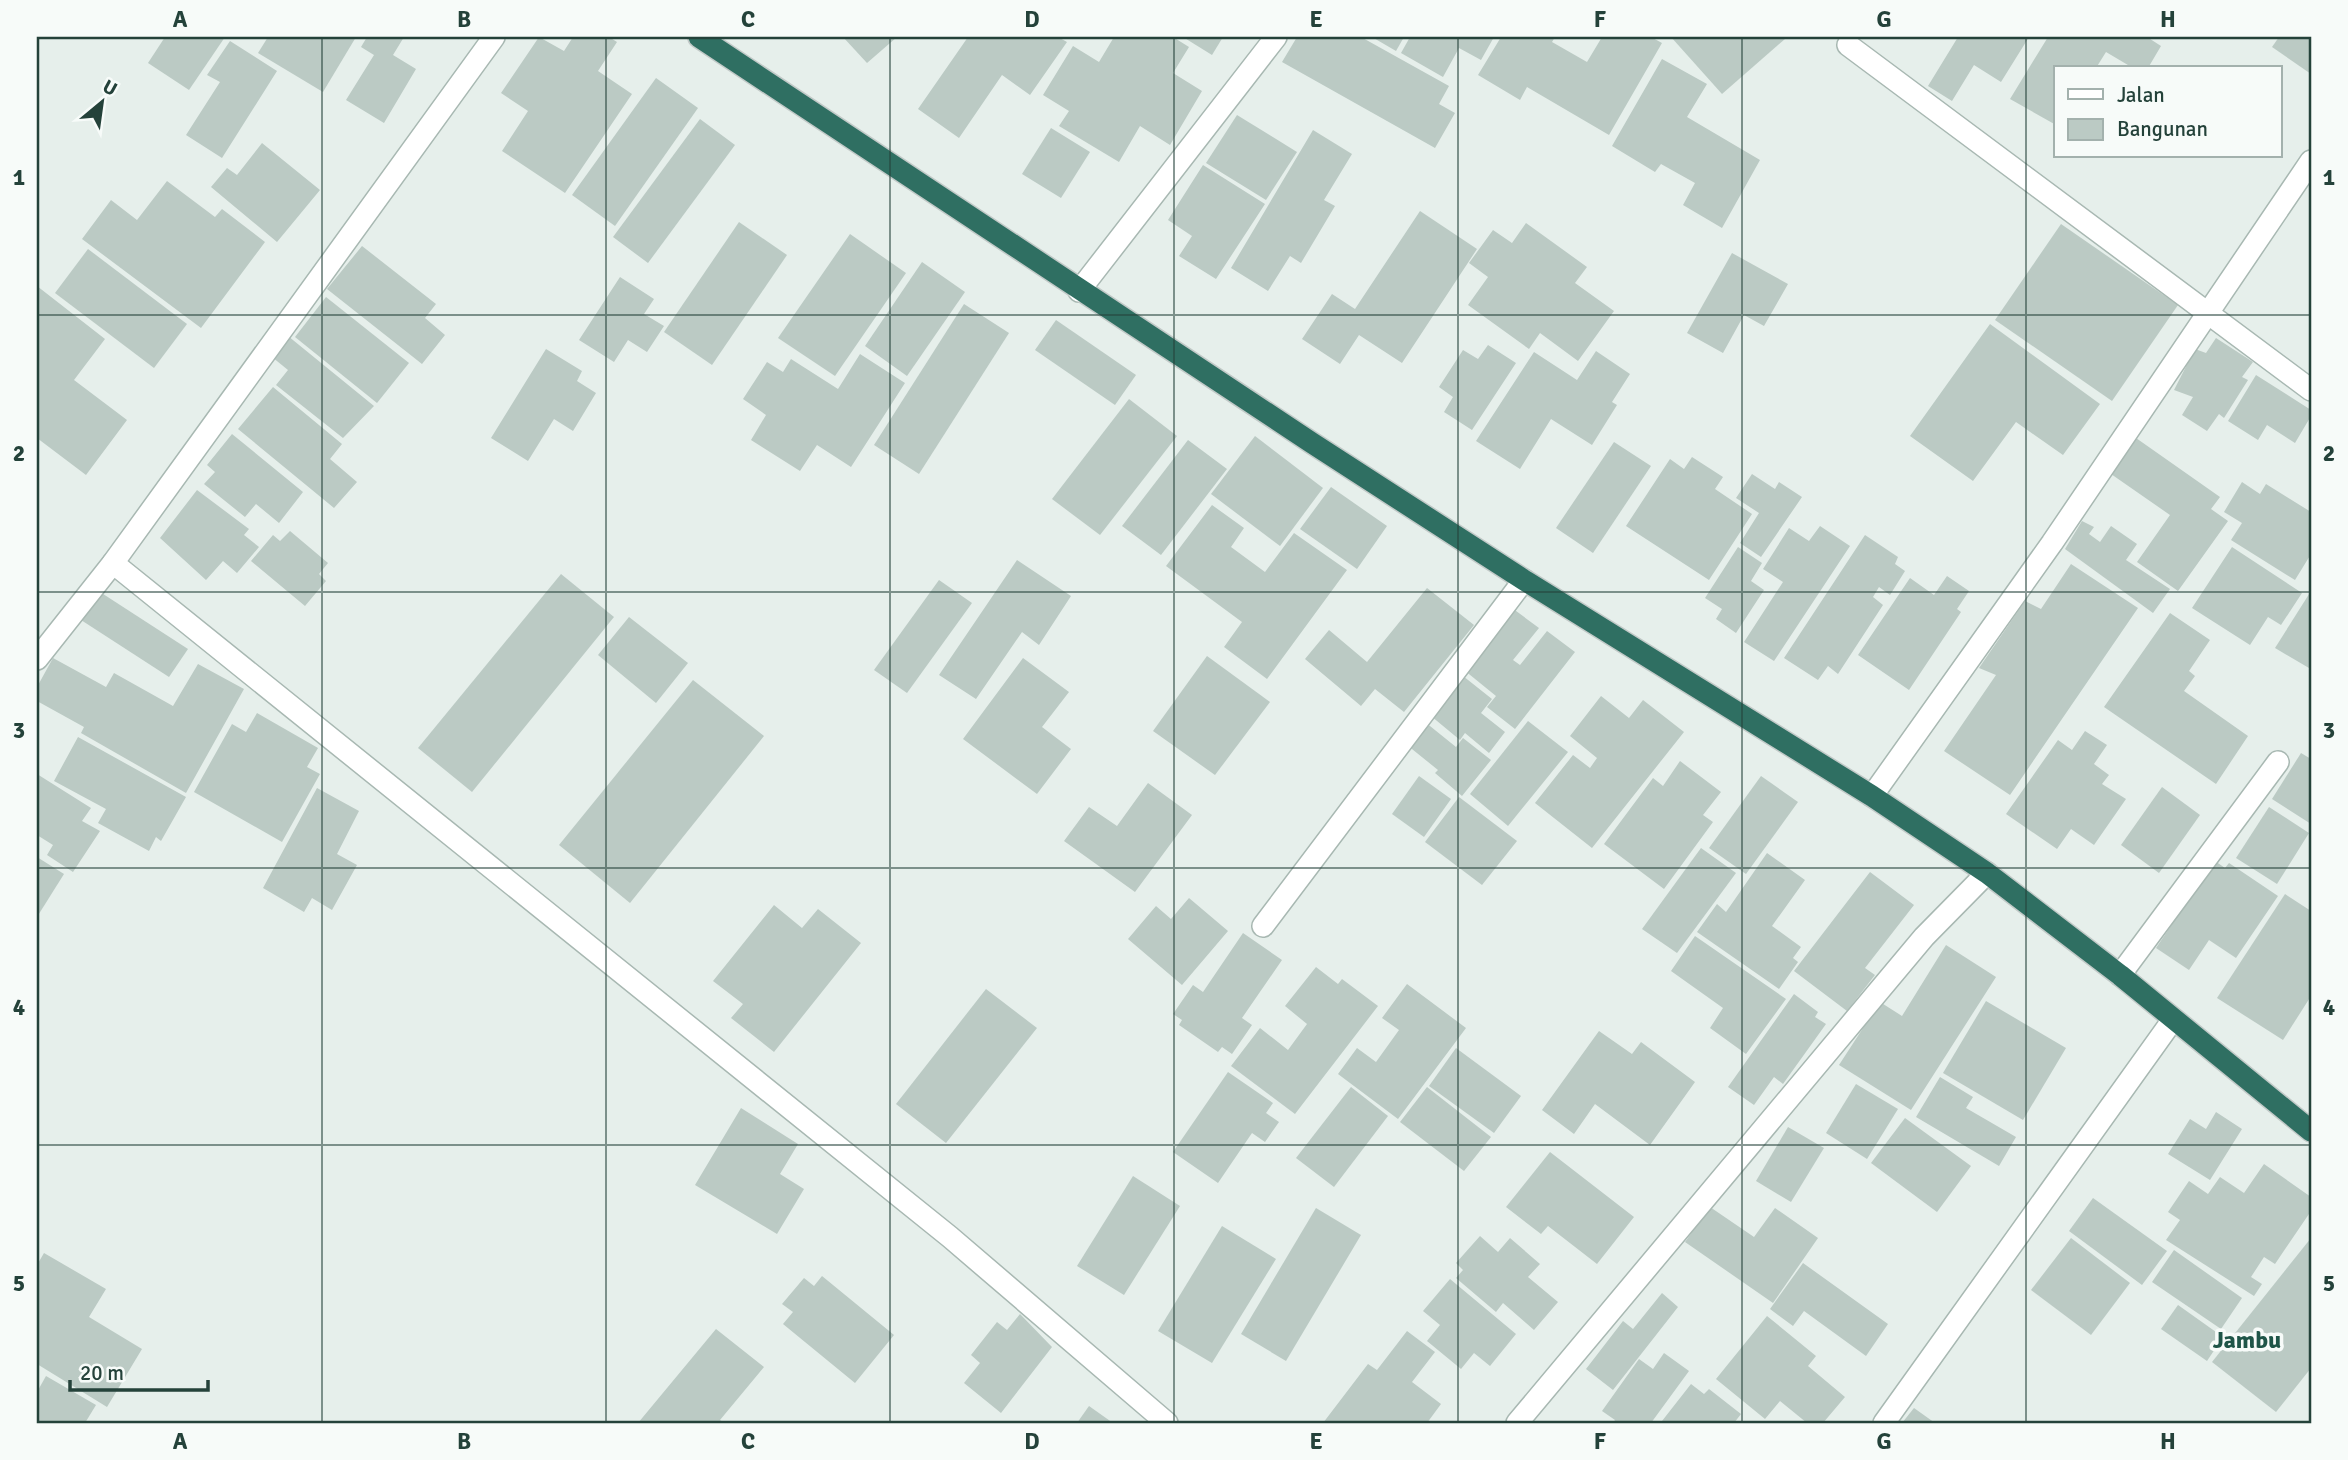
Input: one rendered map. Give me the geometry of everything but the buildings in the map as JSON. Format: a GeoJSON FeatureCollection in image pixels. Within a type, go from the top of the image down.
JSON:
{"type":"FeatureCollection","features":[{"type":"Feature","properties":{"kind":"highway"},"geometry":{"type":"LineString","coordinates":[[699,37],[1079,291],[1524,580],[1872,796],[1987,873],[2120,975],[2172,1021],[2311,1131]]}},
{"type":"Feature","properties":{"kind":"street"},"geometry":{"type":"LineString","coordinates":[[37,659],[113,563],[494,37]]}},
{"type":"Feature","properties":{"kind":"street"},"geometry":{"type":"LineString","coordinates":[[1079,291],[1276,37]]}},
{"type":"Feature","properties":{"kind":"street"},"geometry":{"type":"LineString","coordinates":[[1849,45],[2311,390]]}},
{"type":"Feature","properties":{"kind":"street"},"geometry":{"type":"LineString","coordinates":[[1872,796],[2052,543],[2311,161]]}},
{"type":"Feature","properties":{"kind":"street"},"geometry":{"type":"LineString","coordinates":[[113,563],[950,1237],[1167,1423]]}},
{"type":"Feature","properties":{"kind":"street"},"geometry":{"type":"LineString","coordinates":[[1262,926],[1524,580]]}},
{"type":"Feature","properties":{"kind":"street"},"geometry":{"type":"LineString","coordinates":[[2120,975],[2278,762]]}},
{"type":"Feature","properties":{"kind":"street"},"geometry":{"type":"LineString","coordinates":[[1517,1423],[1924,937],[1987,873]]}},
{"type":"Feature","properties":{"kind":"street"},"geometry":{"type":"LineString","coordinates":[[1884,1423],[2172,1021]]}},
{"type":"Feature","properties":{"kind":"district","name":"Jambu"},"geometry":{"type":"Point","coordinates":[2247,1340]}}]}
